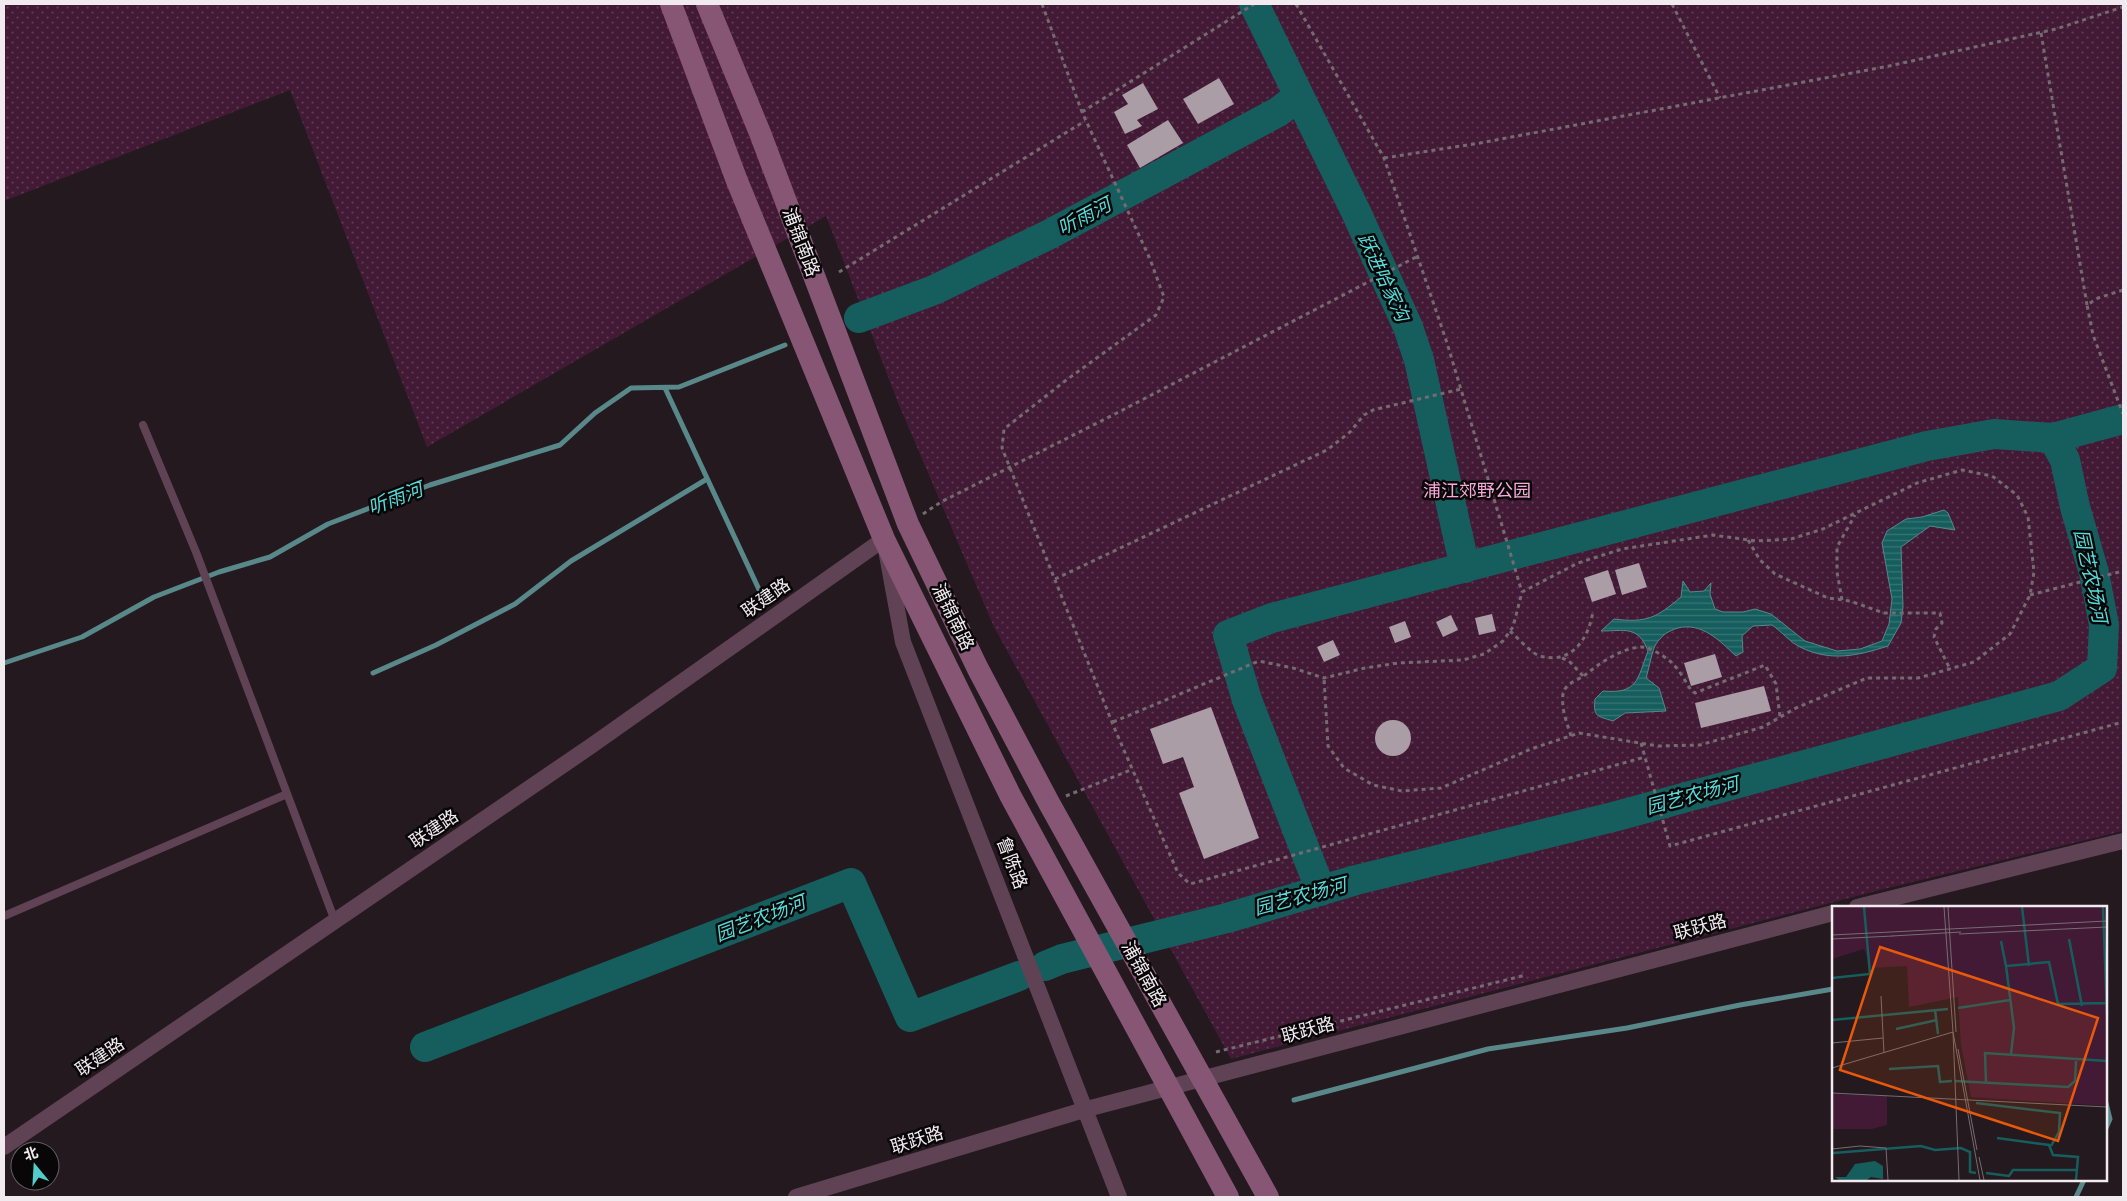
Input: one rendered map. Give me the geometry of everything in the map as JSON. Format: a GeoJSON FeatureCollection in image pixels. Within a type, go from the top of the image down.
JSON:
{"type":"FeatureCollection","features":[{"type":"Feature","properties":{"kind":"main road","name":"浦锦南路"},"geometry":{"type":"LineString","coordinates":[[671,4],[737,181],[884,539],[1010,795],[1228,1197]]}},
{"type":"Feature","properties":{"kind":"main road","name":"浦锦南路"},"geometry":{"type":"LineString","coordinates":[[708,4],[763,142],[908,524],[978,669],[1049,803],[1268,1197]]}},
{"type":"Feature","properties":{"kind":"street","name":"联建路"},"geometry":{"type":"LineString","coordinates":[[4,1147],[591,746],[884,539]]}},
{"type":"Feature","properties":{"kind":"street","name":"鲁陈路"},"geometry":{"type":"LineString","coordinates":[[884,539],[903,642],[1119,1197]]}},
{"type":"Feature","properties":{"kind":"street"},"geometry":{"type":"LineString","coordinates":[[1861,906],[2123,841]]}},
{"type":"Feature","properties":{"kind":"street","name":"联跃路"},"geometry":{"type":"LineString","coordinates":[[796,1197],[1086,1109],[1832,913]]}},
{"type":"Feature","properties":{"kind":"lane"},"geometry":{"type":"LineString","coordinates":[[143,425],[196,552],[335,921]]}},
{"type":"Feature","properties":{"kind":"lane"},"geometry":{"type":"LineString","coordinates":[[4,916],[287,794]]}},
{"type":"Feature","properties":{"kind":"path"},"geometry":{"type":"LineString","coordinates":[[1042,4],[1082,112],[1150,259],[1164,297],[1156,315],[1065,381],[1004,429],[1002,448],[1113,722],[1178,873],[1190,884],[1644,757]]}},
{"type":"Feature","properties":{"kind":"path"},"geometry":{"type":"LineString","coordinates":[[1082,112],[1254,4]]}},
{"type":"Feature","properties":{"kind":"path"},"geometry":{"type":"LineString","coordinates":[[1113,722],[1259,661],[1294,668],[1324,678],[1365,668],[1398,663],[1463,660],[1484,654],[1503,641],[1513,627],[1522,592],[1461,389],[1384,158],[1296,4]]}},
{"type":"Feature","properties":{"kind":"path"},"geometry":{"type":"LineString","coordinates":[[1672,4],[1720,98]]}},
{"type":"Feature","properties":{"kind":"path"},"geometry":{"type":"LineString","coordinates":[[1384,158],[1888,66],[2041,33],[2123,7]]}},
{"type":"Feature","properties":{"kind":"path"},"geometry":{"type":"LineString","coordinates":[[2041,33],[2093,335],[2123,414]]}},
{"type":"Feature","properties":{"kind":"path"},"geometry":{"type":"LineString","coordinates":[[839,272],[1086,120]]}},
{"type":"Feature","properties":{"kind":"path"},"geometry":{"type":"LineString","coordinates":[[908,524],[941,502],[1418,256]]}},
{"type":"Feature","properties":{"kind":"path"},"geometry":{"type":"LineString","coordinates":[[2087,305],[2098,298],[2123,290]]}},
{"type":"Feature","properties":{"kind":"path"},"geometry":{"type":"LineString","coordinates":[[1055,579],[1320,454],[1350,432],[1364,415],[1373,410],[1461,389]]}},
{"type":"Feature","properties":{"kind":"path"},"geometry":{"type":"LineString","coordinates":[[1324,678],[1328,746],[1344,768],[1373,785],[1402,791],[1441,788],[1531,749],[1579,734],[1658,746],[1700,745],[1764,727],[1796,708],[1866,678],[1918,678],[1974,662],[2010,634],[2030,595],[2034,572],[2028,517],[2017,495],[1992,476],[1962,470],[1917,483],[1823,529],[1790,539],[1747,540],[1713,535],[1622,549],[1578,563],[1522,592]]}},
{"type":"Feature","properties":{"kind":"path"},"geometry":{"type":"LineString","coordinates":[[1842,600],[1837,572],[1837,547],[1855,514]]}},
{"type":"Feature","properties":{"kind":"path"},"geometry":{"type":"LineString","coordinates":[[1747,540],[1760,560],[1775,574],[1828,598],[1867,606],[1884,613],[1940,613],[1942,623],[1936,629],[1934,637],[1950,669]]}},
{"type":"Feature","properties":{"kind":"path"},"geometry":{"type":"LineString","coordinates":[[2030,595],[2123,572]]}},
{"type":"Feature","properties":{"kind":"path"},"geometry":{"type":"LineString","coordinates":[[1562,657],[1576,650],[1591,628],[1593,610]]}},
{"type":"Feature","properties":{"kind":"path"},"geometry":{"type":"LineString","coordinates":[[1510,631],[1538,656],[1562,657],[1569,661],[1583,676]]}},
{"type":"Feature","properties":{"kind":"path"},"geometry":{"type":"LineString","coordinates":[[1571,736],[1563,709],[1563,692],[1569,684],[1583,676],[1596,665],[1642,646],[1657,652],[1671,662],[1695,693],[1766,665],[1776,684],[1780,717]]}},
{"type":"Feature","properties":{"kind":"path"},"geometry":{"type":"LineString","coordinates":[[1641,743],[1670,846],[2123,722]]}},
{"type":"Feature","properties":{"kind":"path"},"geometry":{"type":"LineString","coordinates":[[1049,803],[1133,769]]}},
{"type":"Feature","properties":{"kind":"green space","name":"浦江郊野公园"},"geometry":{"type":"Polygon","coordinates":[[[4,4],[2123,4],[2123,831],[1884,889],[1231,1059],[994,627],[899,405],[826,216],[427,447],[290,90],[4,201],[4,4]]]}},
{"type":"Feature","properties":{"kind":"water"},"geometry":{"type":"Polygon","coordinates":[[[1944,510],[1948,513],[1955,530],[1930,526],[1901,547],[1903,607],[1901,623],[1888,646],[1854,655],[1822,655],[1796,645],[1772,625],[1753,626],[1742,636],[1743,652],[1736,656],[1717,639],[1703,630],[1687,627],[1678,628],[1665,634],[1656,644],[1646,678],[1659,688],[1666,711],[1625,713],[1613,721],[1597,715],[1595,699],[1603,691],[1623,690],[1630,687],[1638,677],[1648,651],[1640,637],[1635,633],[1624,630],[1601,631],[1614,619],[1643,619],[1665,610],[1681,597],[1683,581],[1690,592],[1704,591],[1711,583],[1710,594],[1715,609],[1723,612],[1743,612],[1755,609],[1771,614],[1805,641],[1837,651],[1860,649],[1882,641],[1889,624],[1892,599],[1882,543],[1887,531],[1906,519],[1922,517],[1944,510]]]}},
{"type":"Feature","properties":{"kind":"building"},"geometry":{"type":"Polygon","coordinates":[[[1219,78],[1234,104],[1198,124],[1183,99],[1219,78]]]}},
{"type":"Feature","properties":{"kind":"building"},"geometry":{"type":"Polygon","coordinates":[[[1143,83],[1158,109],[1137,120],[1142,126],[1125,134],[1114,112],[1128,104],[1122,95],[1143,83]]]}},
{"type":"Feature","properties":{"kind":"building"},"geometry":{"type":"Polygon","coordinates":[[[1168,120],[1183,143],[1140,168],[1127,145],[1168,120]]]}},
{"type":"Feature","properties":{"kind":"building"},"geometry":{"type":"Polygon","coordinates":[[[1639,563],[1647,587],[1622,595],[1615,570],[1639,563]]]}},
{"type":"Feature","properties":{"kind":"building"},"geometry":{"type":"Polygon","coordinates":[[[1608,570],[1616,594],[1592,602],[1584,578],[1608,570]]]}},
{"type":"Feature","properties":{"kind":"building"},"geometry":{"type":"Polygon","coordinates":[[[1492,614],[1496,631],[1479,635],[1475,618],[1492,614]]]}},
{"type":"Feature","properties":{"kind":"building"},"geometry":{"type":"Polygon","coordinates":[[[1451,615],[1458,630],[1443,637],[1436,622],[1451,615]]]}},
{"type":"Feature","properties":{"kind":"building"},"geometry":{"type":"Polygon","coordinates":[[[1405,621],[1411,637],[1395,643],[1389,627],[1405,621]]]}},
{"type":"Feature","properties":{"kind":"building"},"geometry":{"type":"Polygon","coordinates":[[[1333,640],[1340,655],[1324,662],[1317,647],[1333,640]]]}},
{"type":"Feature","properties":{"kind":"building"},"geometry":{"type":"Polygon","coordinates":[[[1715,654],[1722,677],[1691,686],[1684,663],[1715,654]]]}},
{"type":"Feature","properties":{"kind":"building"},"geometry":{"type":"Polygon","coordinates":[[[1764,686],[1771,711],[1701,728],[1695,703],[1764,686]]]}},
{"type":"Feature","properties":{"kind":"building"},"geometry":{"type":"Polygon","coordinates":[[[1211,707],[1259,838],[1204,859],[1179,793],[1194,787],[1183,757],[1163,764],[1150,729],[1211,707]]]}},
{"type":"Feature","properties":{"kind":"building"},"geometry":{"type":"Polygon","coordinates":[[[1393,720],[1405,726],[1411,738],[1405,750],[1393,756],[1381,750],[1375,738],[1381,726],[1393,720]]]}},
{"type":"Feature","properties":{"kind":"waterway","name":"跃进哈家沟"},"geometry":{"type":"LineString","coordinates":[[1254,4],[1356,212],[1408,327],[1419,360],[1465,568]]}},
{"type":"Feature","properties":{"kind":"waterway","name":"听雨河"},"geometry":{"type":"LineString","coordinates":[[859,318],[934,290],[1050,234],[1278,112],[1299,96]]}},
{"type":"Feature","properties":{"kind":"waterway","name":"听雨河"},"geometry":{"type":"LineString","coordinates":[[4,663],[82,637],[154,597],[219,572],[270,557],[328,524],[430,485],[560,445],[595,413],[631,388],[679,387],[785,345]]}},
{"type":"Feature","properties":{"kind":"waterway"},"geometry":{"type":"LineString","coordinates":[[665,388],[762,596]]}},
{"type":"Feature","properties":{"kind":"waterway"},"geometry":{"type":"LineString","coordinates":[[1321,891],[1247,700],[1228,635],[1272,618],[1927,446],[1994,434],[2053,438],[2123,419]]}},
{"type":"Feature","properties":{"kind":"waterway","name":"园艺农场河"},"geometry":{"type":"LineString","coordinates":[[1045,966],[1062,959],[1227,918],[1356,880],[1613,817],[2059,696],[2102,668],[2104,625],[2094,573],[2075,507],[2065,460],[2053,438]]}},
{"type":"Feature","properties":{"kind":"waterway"},"geometry":{"type":"LineString","coordinates":[[373,673],[436,645],[515,604],[571,561],[707,479]]}},
{"type":"Feature","properties":{"kind":"waterway","name":"园艺农场河"},"geometry":{"type":"LineString","coordinates":[[425,1047],[851,883],[910,1017],[1019,976]]}},
{"type":"Feature","properties":{"kind":"waterway"},"geometry":{"type":"LineString","coordinates":[[1294,1100],[1488,1049],[1627,1028],[1740,1005],[1832,989]]}},
{"type":"Feature","properties":{"kind":"waterway"},"geometry":{"type":"LineString","coordinates":[[2107,1107],[2110,1119],[2107,1126]]}},
{"type":"Feature","properties":{"kind":"waterway"},"geometry":{"type":"LineString","coordinates":[[2076,1197],[2084,1181]]}}]}
